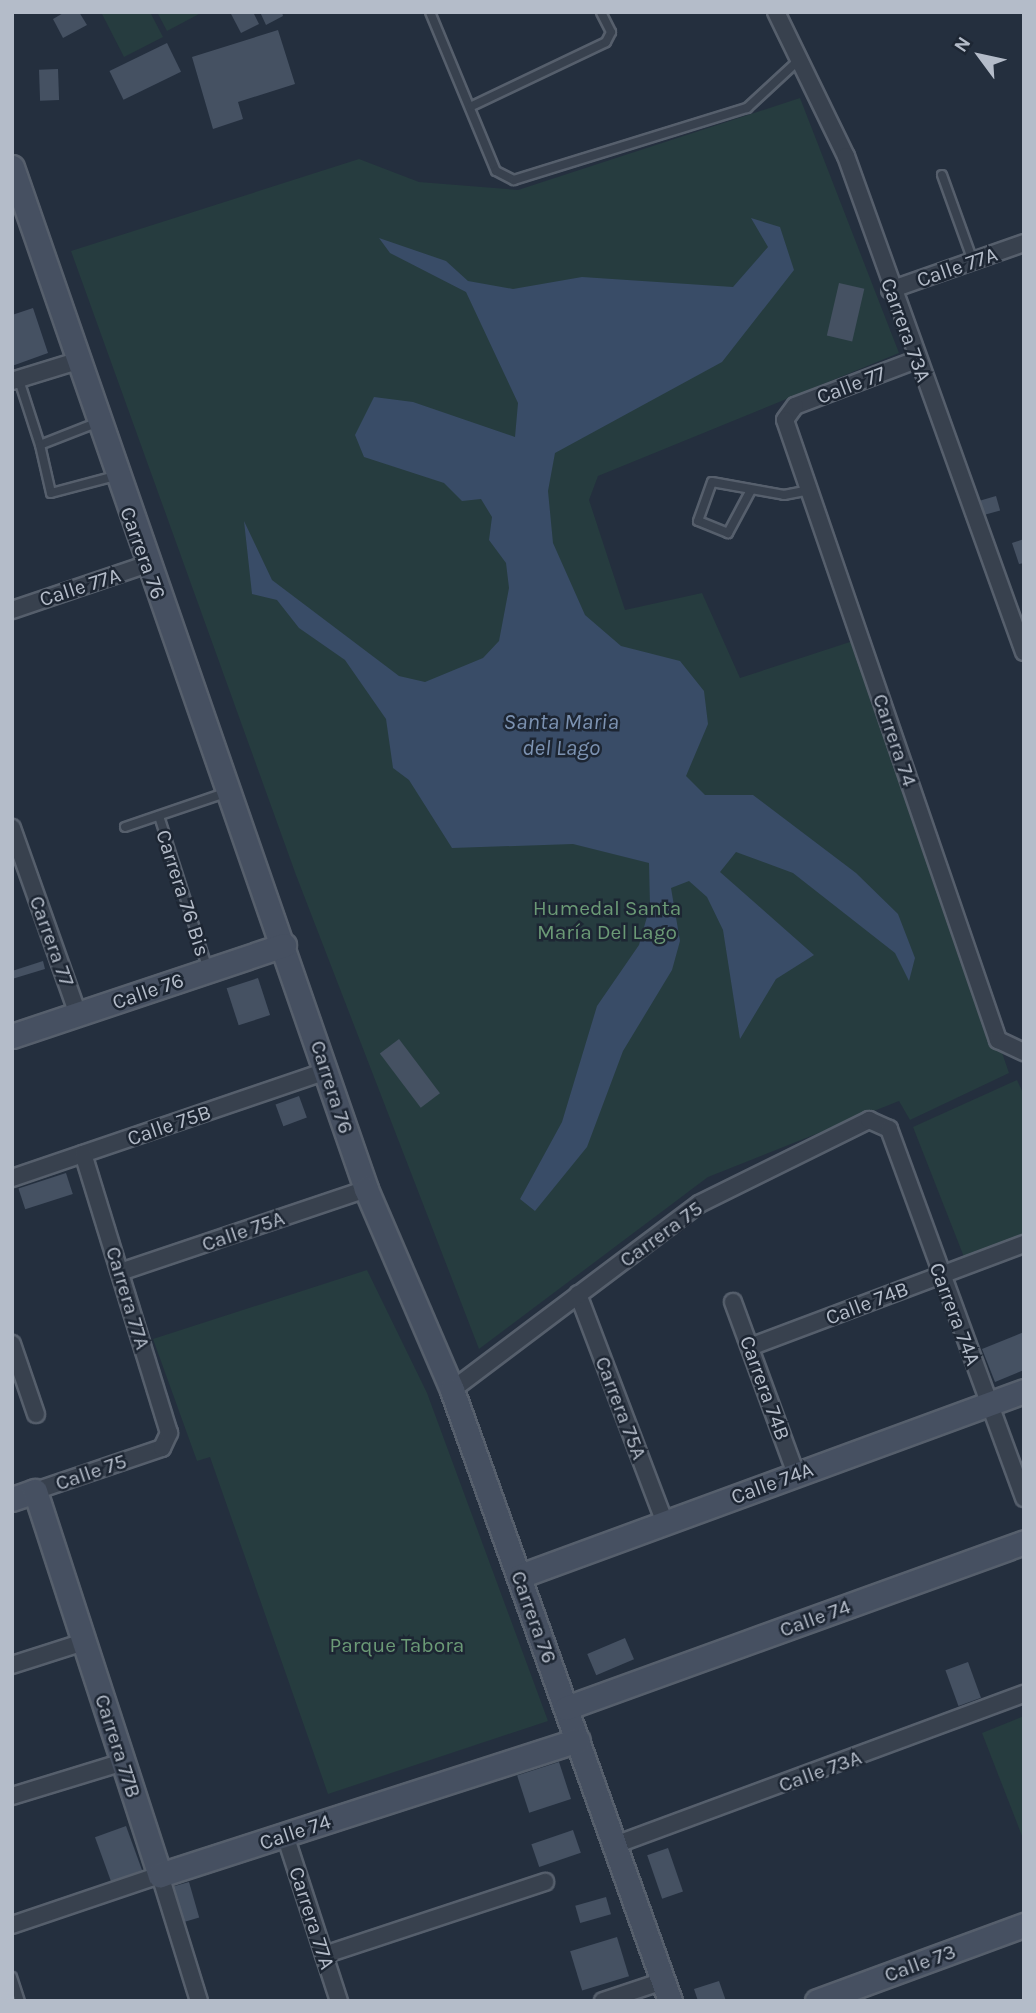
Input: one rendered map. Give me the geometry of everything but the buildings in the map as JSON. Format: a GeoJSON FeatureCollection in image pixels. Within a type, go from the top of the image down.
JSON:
{"type":"FeatureCollection","features":[{"type":"Feature","properties":{"kind":"street","name":"Carrera 73A"},"geometry":{"type":"LineString","coordinates":[[776,12],[846,156],[890,290],[1024,652]]}},
{"type":"Feature","properties":{"kind":"street","name":"Carrera 76"},"geometry":{"type":"LineString","coordinates":[[12,167],[96,423],[284,945],[366,1189],[452,1390],[667,1991]]}},
{"type":"Feature","properties":{"kind":"street","name":"Calle 77A"},"geometry":{"type":"LineString","coordinates":[[890,290],[1024,243]]}},
{"type":"Feature","properties":{"kind":"street","name":"Calle 77"},"geometry":{"type":"LineString","coordinates":[[787,412],[916,360]]}},
{"type":"Feature","properties":{"kind":"street"},"geometry":{"type":"LineString","coordinates":[[15,381],[76,361]]}},
{"type":"Feature","properties":{"kind":"street","name":"Carrera 74"},"geometry":{"type":"LineString","coordinates":[[787,412],[809,489],[999,1040],[1024,1052]]}},
{"type":"Feature","properties":{"kind":"street","name":"Calle 77A"},"geometry":{"type":"LineString","coordinates":[[12,610],[148,565]]}},
{"type":"Feature","properties":{"kind":"street","name":"Carrera 77"},"geometry":{"type":"LineString","coordinates":[[12,828],[78,1014]]}},
{"type":"Feature","properties":{"kind":"street","name":"Calle 76"},"geometry":{"type":"LineString","coordinates":[[12,1036],[284,945]]}},
{"type":"Feature","properties":{"kind":"street","name":"Calle 75B"},"geometry":{"type":"LineString","coordinates":[[12,1178],[327,1071]]}},
{"type":"Feature","properties":{"kind":"street","name":"Carrera 75"},"geometry":{"type":"LineString","coordinates":[[452,1390],[699,1204],[854,1124],[869,1120],[889,1129]]}},
{"type":"Feature","properties":{"kind":"street","name":"Carrera 74A"},"geometry":{"type":"LineString","coordinates":[[889,1129],[939,1275],[1024,1498]]}},
{"type":"Feature","properties":{"kind":"street","name":"Carrera 77A"},"geometry":{"type":"LineString","coordinates":[[83,1154],[120,1272],[167,1442]]}},
{"type":"Feature","properties":{"kind":"street","name":"Calle 75A"},"geometry":{"type":"LineString","coordinates":[[120,1272],[366,1189]]}},
{"type":"Feature","properties":{"kind":"street","name":"Calle 74B"},"geometry":{"type":"LineString","coordinates":[[750,1347],[1024,1244]]}},
{"type":"Feature","properties":{"kind":"street","name":"Carrera 75A"},"geometry":{"type":"LineString","coordinates":[[578,1294],[664,1523]]}},
{"type":"Feature","properties":{"kind":"street","name":"Carrera 74B"},"geometry":{"type":"LineString","coordinates":[[733,1302],[796,1475]]}},
{"type":"Feature","properties":{"kind":"street"},"geometry":{"type":"LineString","coordinates":[[12,1344],[15,1364],[36,1414]]}},
{"type":"Feature","properties":{"kind":"street","name":"Calle 74A"},"geometry":{"type":"LineString","coordinates":[[520,1576],[1024,1391]]}},
{"type":"Feature","properties":{"kind":"street","name":"Calle 75"},"geometry":{"type":"LineString","coordinates":[[12,1499],[167,1442]]}},
{"type":"Feature","properties":{"kind":"street","name":"Carrera 77B"},"geometry":{"type":"LineString","coordinates":[[35,1491],[199,2001]]}},
{"type":"Feature","properties":{"kind":"street","name":"Calle 74"},"geometry":{"type":"LineString","coordinates":[[566,1708],[1024,1542]]}},
{"type":"Feature","properties":{"kind":"street"},"geometry":{"type":"LineString","coordinates":[[12,1665],[84,1642]]}},
{"type":"Feature","properties":{"kind":"street","name":"Calle 73A"},"geometry":{"type":"LineString","coordinates":[[615,1844],[1024,1694]]}},
{"type":"Feature","properties":{"kind":"street","name":"Calle 74"},"geometry":{"type":"LineString","coordinates":[[12,1925],[578,1740]]}},
{"type":"Feature","properties":{"kind":"street"},"geometry":{"type":"LineString","coordinates":[[12,1796],[123,1762]]}},
{"type":"Feature","properties":{"kind":"street","name":"Carrera 77A"},"geometry":{"type":"LineString","coordinates":[[285,1835],[339,2001]]}},
{"type":"Feature","properties":{"kind":"street"},"geometry":{"type":"LineString","coordinates":[[324,1955],[545,1882]]}},
{"type":"Feature","properties":{"kind":"street","name":"Calle 73"},"geometry":{"type":"LineString","coordinates":[[817,2001],[1022,1931]]}},
{"type":"Feature","properties":{"kind":"street"},"geometry":{"type":"LineString","coordinates":[[603,2001],[667,1991]]}},
{"type":"Feature","properties":{"kind":"lane"},"geometry":{"type":"LineString","coordinates":[[430,12],[472,106],[496,171],[529,180],[747,108],[800,59]]}},
{"type":"Feature","properties":{"kind":"lane"},"geometry":{"type":"LineString","coordinates":[[472,106],[606,42],[611,32],[601,12]]}},
{"type":"Feature","properties":{"kind":"lane"},"geometry":{"type":"LineString","coordinates":[[942,175],[973,261]]}},
{"type":"Feature","properties":{"kind":"lane"},"geometry":{"type":"LineString","coordinates":[[15,381],[40,445],[52,495],[115,476]]}},
{"type":"Feature","properties":{"kind":"lane"},"geometry":{"type":"LineString","coordinates":[[40,445],[96,423]]}},
{"type":"Feature","properties":{"kind":"lane"},"geometry":{"type":"LineString","coordinates":[[751,490],[732,531],[698,521],[712,482],[784,495],[809,489]]}},
{"type":"Feature","properties":{"kind":"lane"},"geometry":{"type":"LineString","coordinates":[[125,827],[228,792]]}},
{"type":"Feature","properties":{"kind":"lane","name":"Carrera 76 Bis"},"geometry":{"type":"LineString","coordinates":[[159,816],[208,971]]}},
{"type":"Feature","properties":{"kind":"lane"},"geometry":{"type":"LineString","coordinates":[[12,1977],[20,2001]]}},
{"type":"Feature","properties":{"kind":"green space"},"geometry":{"type":"Polygon","coordinates":[[[101,12],[150,12],[163,37],[124,57],[101,12]]]}},
{"type":"Feature","properties":{"kind":"green space"},"geometry":{"type":"Polygon","coordinates":[[[157,12],[198,12],[199,14],[167,31],[157,12]]]}},
{"type":"Feature","properties":{"kind":"green space","name":"Humedal Santa María Del Lago"},"geometry":{"type":"Polygon","coordinates":[[[800,98],[899,353],[598,476],[589,500],[625,610],[702,593],[740,678],[859,639],[1009,1073],[910,1120],[899,1101],[708,1177],[479,1349],[296,875],[71,251],[359,159],[419,182],[518,190],[800,98]]]}},
{"type":"Feature","properties":{"kind":"green space"},"geometry":{"type":"Polygon","coordinates":[[[1017,1080],[1024,1095],[1024,1233],[964,1257],[913,1127],[1017,1080]]]}},
{"type":"Feature","properties":{"kind":"green space","name":"Parque Tabora"},"geometry":{"type":"Polygon","coordinates":[[[367,1270],[427,1393],[548,1721],[328,1794],[210,1457],[197,1461],[153,1339],[367,1270]]]}},
{"type":"Feature","properties":{"kind":"green space"},"geometry":{"type":"Polygon","coordinates":[[[1024,1716],[1024,1841],[982,1733],[1024,1716]]]}},
{"type":"Feature","properties":{"kind":"water","name":"Santa Maria del Lago"},"geometry":{"type":"Polygon","coordinates":[[[751,218],[780,227],[794,270],[722,362],[555,453],[548,491],[553,543],[585,615],[621,646],[680,661],[704,691],[708,724],[686,776],[705,795],[753,795],[856,873],[898,914],[915,958],[909,981],[895,953],[793,873],[736,852],[720,872],[814,955],[776,979],[740,1039],[723,930],[707,897],[689,881],[671,888],[680,941],[672,970],[623,1051],[587,1147],[535,1211],[520,1199],[562,1122],[597,1006],[639,945],[650,906],[649,863],[573,844],[452,848],[409,780],[393,768],[386,719],[345,660],[299,628],[277,600],[252,594],[244,521],[272,580],[399,676],[425,682],[483,658],[499,641],[509,588],[506,563],[489,540],[492,517],[481,499],[462,501],[444,483],[364,457],[355,435],[374,397],[413,402],[515,437],[518,403],[466,292],[390,253],[379,238],[446,261],[468,281],[513,289],[582,277],[733,287],[768,247],[751,218]]]}}]}
